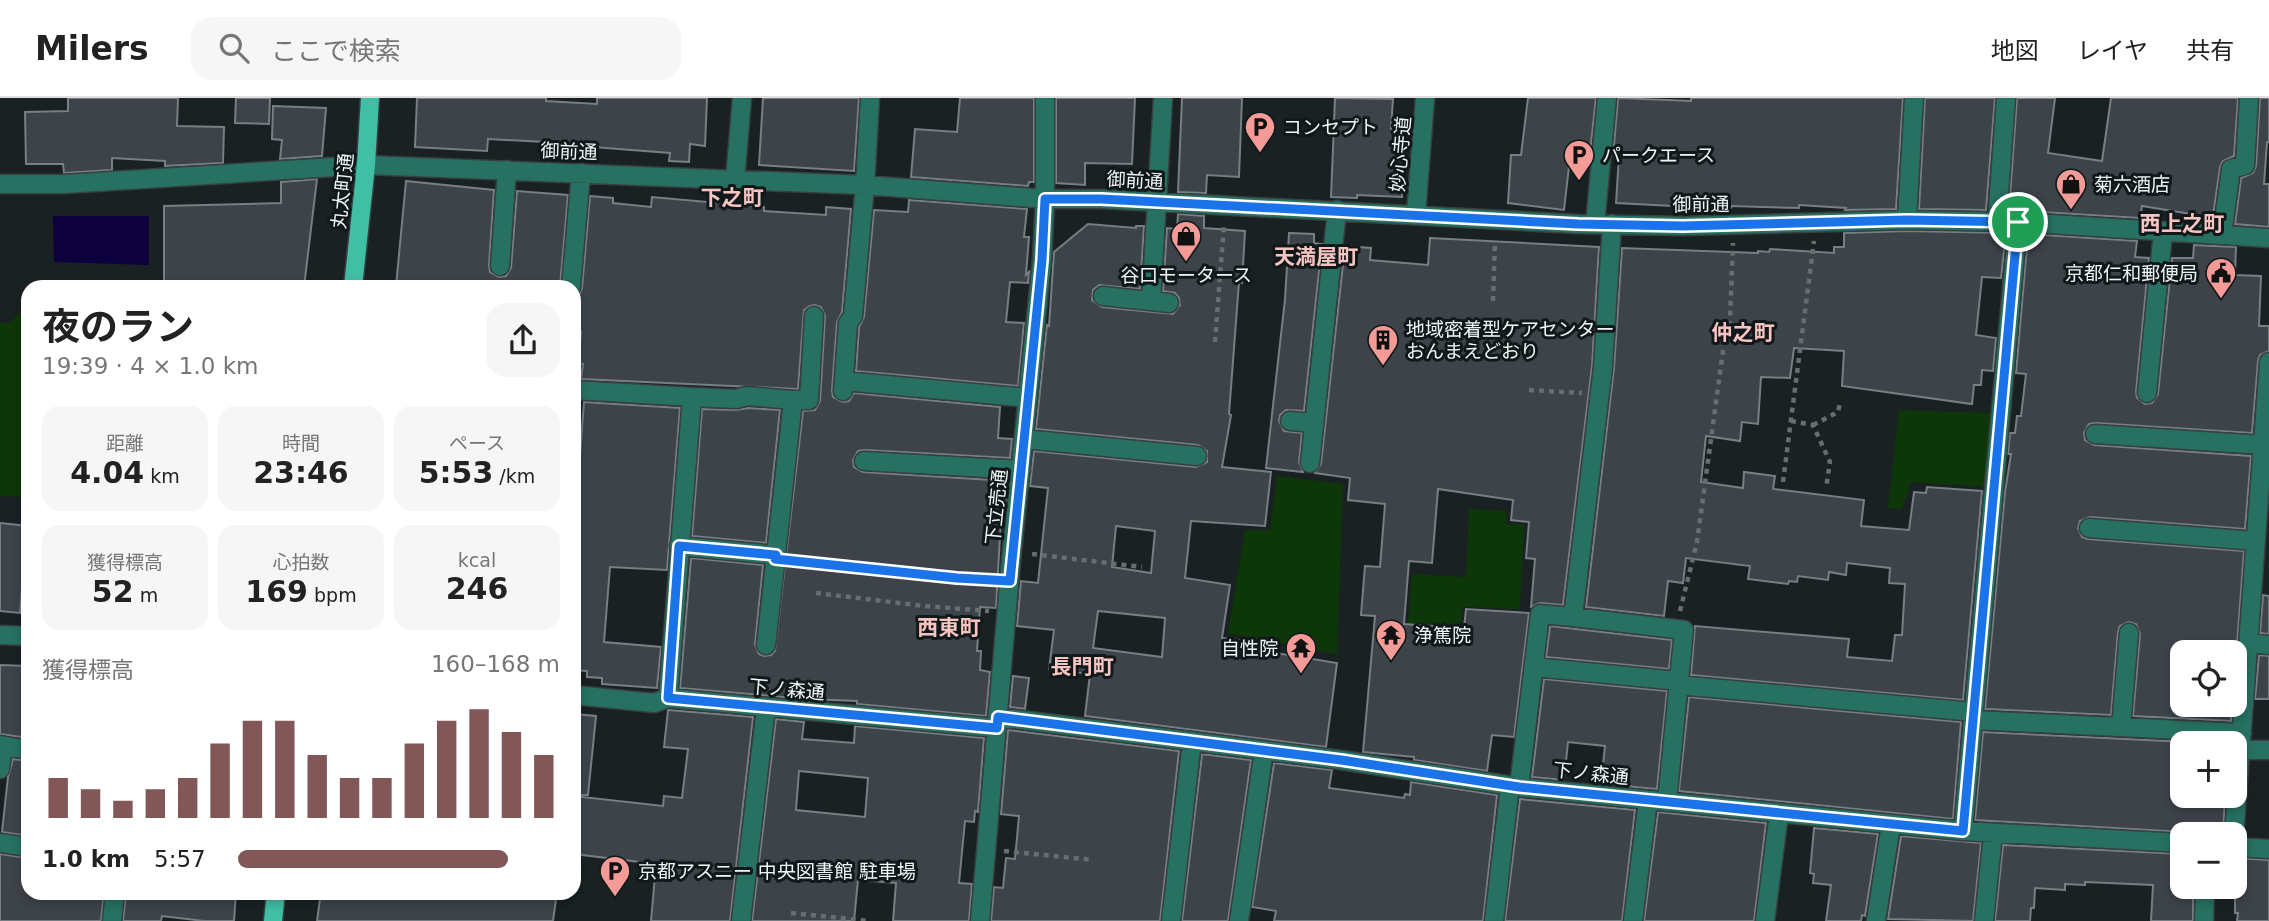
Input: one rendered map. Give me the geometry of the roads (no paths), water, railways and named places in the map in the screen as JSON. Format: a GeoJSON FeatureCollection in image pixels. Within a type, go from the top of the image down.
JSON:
{"type":"FeatureCollection","features":[{"type":"Feature","properties":{"kind":"main road","name":"丸太町通"},"geometry":{"type":"LineString","coordinates":[[353,280],[366,165],[370,98]]}},
{"type":"Feature","properties":{"kind":"main road"},"geometry":{"type":"LineString","coordinates":[[273,921],[275,900]]}},
{"type":"Feature","properties":{"kind":"street"},"geometry":{"type":"LineString","coordinates":[[735,180],[742,98]]}},
{"type":"Feature","properties":{"kind":"street"},"geometry":{"type":"LineString","coordinates":[[870,98],[865,186],[853,316],[848,323],[844,386],[1028,398]]}},
{"type":"Feature","properties":{"kind":"street","name":"下立売通"},"geometry":{"type":"LineString","coordinates":[[980,921],[1045,199],[1045,98]]}},
{"type":"Feature","properties":{"kind":"street"},"geometry":{"type":"LineString","coordinates":[[1102,296],[1160,302],[1158,202],[1163,98]]}},
{"type":"Feature","properties":{"kind":"street","name":"妙心寺道"},"geometry":{"type":"LineString","coordinates":[[1416,214],[1425,98]]}},
{"type":"Feature","properties":{"kind":"street"},"geometry":{"type":"LineString","coordinates":[[1573,617],[1600,394],[1607,98]]}},
{"type":"Feature","properties":{"kind":"street"},"geometry":{"type":"LineString","coordinates":[[1907,220],[1914,98]]}},
{"type":"Feature","properties":{"kind":"street"},"geometry":{"type":"LineString","coordinates":[[1997,221],[2006,98]]}},
{"type":"Feature","properties":{"kind":"street"},"geometry":{"type":"LineString","coordinates":[[2222,235],[2231,169],[2245,165],[2249,98]]}},
{"type":"Feature","properties":{"kind":"street","name":"御前通"},"geometry":{"type":"LineString","coordinates":[[0,184],[64,184],[366,165],[865,186],[1045,199],[1226,205],[1603,224],[1997,221],[2269,238]]}},
{"type":"Feature","properties":{"kind":"street"},"geometry":{"type":"LineString","coordinates":[[500,266],[507,170]]}},
{"type":"Feature","properties":{"kind":"street"},"geometry":{"type":"LineString","coordinates":[[572,280],[582,173]]}},
{"type":"Feature","properties":{"kind":"street"},"geometry":{"type":"LineString","coordinates":[[1310,463],[1337,211]]}},
{"type":"Feature","properties":{"kind":"street"},"geometry":{"type":"LineString","coordinates":[[1963,831],[2018,222]]}},
{"type":"Feature","properties":{"kind":"street"},"geometry":{"type":"LineString","coordinates":[[2147,393],[2163,232]]}},
{"type":"Feature","properties":{"kind":"street"},"geometry":{"type":"LineString","coordinates":[[581,390],[809,400],[814,316]]}},
{"type":"Feature","properties":{"kind":"street"},"geometry":{"type":"LineString","coordinates":[[2242,731],[2269,362]]}},
{"type":"Feature","properties":{"kind":"street"},"geometry":{"type":"LineString","coordinates":[[668,698],[692,397]]}},
{"type":"Feature","properties":{"kind":"street"},"geometry":{"type":"LineString","coordinates":[[765,645],[793,400]]}},
{"type":"Feature","properties":{"kind":"street"},"geometry":{"type":"LineString","coordinates":[[1290,421],[1314,423]]}},
{"type":"Feature","properties":{"kind":"street"},"geometry":{"type":"LineString","coordinates":[[2095,434],[2263,445]]}},
{"type":"Feature","properties":{"kind":"street"},"geometry":{"type":"LineString","coordinates":[[1024,439],[1197,456]]}},
{"type":"Feature","properties":{"kind":"street"},"geometry":{"type":"LineString","coordinates":[[864,461],[1021,470]]}},
{"type":"Feature","properties":{"kind":"street"},"geometry":{"type":"LineString","coordinates":[[2089,528],[2256,541]]}},
{"type":"Feature","properties":{"kind":"street"},"geometry":{"type":"LineString","coordinates":[[679,546],[776,557]]}},
{"type":"Feature","properties":{"kind":"street"},"geometry":{"type":"LineString","coordinates":[[1494,921],[1540,614],[1684,631],[1667,802]]}},
{"type":"Feature","properties":{"kind":"street"},"geometry":{"type":"LineString","coordinates":[[2121,727],[2129,633]]}},
{"type":"Feature","properties":{"kind":"street"},"geometry":{"type":"LineString","coordinates":[[0,635],[21,636]]}},
{"type":"Feature","properties":{"kind":"street"},"geometry":{"type":"LineString","coordinates":[[2248,643],[2269,645]]}},
{"type":"Feature","properties":{"kind":"street"},"geometry":{"type":"LineString","coordinates":[[1534,667],[1974,716],[2170,733]]}},
{"type":"Feature","properties":{"kind":"street","name":"下ノ森通"},"geometry":{"type":"LineString","coordinates":[[581,696],[654,703],[668,698],[1192,741],[1515,786],[1667,802],[1993,834],[2170,843]]}},
{"type":"Feature","properties":{"kind":"street"},"geometry":{"type":"LineString","coordinates":[[741,921],[766,708]]}},
{"type":"Feature","properties":{"kind":"street"},"geometry":{"type":"LineString","coordinates":[[1171,921],[1192,741]]}},
{"type":"Feature","properties":{"kind":"street"},"geometry":{"type":"LineString","coordinates":[[2247,743],[2269,750]]}},
{"type":"Feature","properties":{"kind":"street"},"geometry":{"type":"LineString","coordinates":[[0,769],[1,746],[21,749]]}},
{"type":"Feature","properties":{"kind":"street"},"geometry":{"type":"LineString","coordinates":[[1239,921],[1264,750]]}},
{"type":"Feature","properties":{"kind":"street"},"geometry":{"type":"LineString","coordinates":[[1633,921],[1648,800]]}},
{"type":"Feature","properties":{"kind":"street"},"geometry":{"type":"LineString","coordinates":[[1765,921],[1779,813]]}},
{"type":"Feature","properties":{"kind":"street"},"geometry":{"type":"LineString","coordinates":[[1876,921],[1891,824]]}},
{"type":"Feature","properties":{"kind":"street"},"geometry":{"type":"LineString","coordinates":[[1984,921],[1993,834]]}},
{"type":"Feature","properties":{"kind":"street"},"geometry":{"type":"LineString","coordinates":[[0,843],[21,846]]}},
{"type":"Feature","properties":{"kind":"street"},"geometry":{"type":"LineString","coordinates":[[2247,848],[2269,849]]}},
{"type":"Feature","properties":{"kind":"street"},"geometry":{"type":"LineString","coordinates":[[2204,921],[2205,899]]}},
{"type":"Feature","properties":{"kind":"street"},"geometry":{"type":"LineString","coordinates":[[112,921],[114,900]]}},
{"type":"Feature","properties":{"kind":"place","name":"コンセプト"},"geometry":{"type":"Point","coordinates":[1260,154]}},
{"type":"Feature","properties":{"kind":"place","name":"パークエース"},"geometry":{"type":"Point","coordinates":[1579,182]}},
{"type":"Feature","properties":{"kind":"place","name":"菊六酒店"},"geometry":{"type":"Point","coordinates":[2071,211]}},
{"type":"Feature","properties":{"kind":"place","name":"谷口モータース"},"geometry":{"type":"Point","coordinates":[1186,263]}},
{"type":"Feature","properties":{"kind":"place","name":"京都仁和郵便局"},"geometry":{"type":"Point","coordinates":[2221,300]}},
{"type":"Feature","properties":{"kind":"place","name":"地域密着型ケアセンター おんまえどおり"},"geometry":{"type":"Point","coordinates":[1383,367]}},
{"type":"Feature","properties":{"kind":"place","name":"浄篤院"},"geometry":{"type":"Point","coordinates":[1391,662]}},
{"type":"Feature","properties":{"kind":"place","name":"自性院"},"geometry":{"type":"Point","coordinates":[1301,675]}},
{"type":"Feature","properties":{"kind":"place","name":"京都アスニー 中央図書館 駐車場"},"geometry":{"type":"Point","coordinates":[615,898]}},
{"type":"Feature","properties":{"kind":"district","name":"下之町"},"geometry":{"type":"Point","coordinates":[732,198]}},
{"type":"Feature","properties":{"kind":"district","name":"西上之町"},"geometry":{"type":"Point","coordinates":[2182,224]}},
{"type":"Feature","properties":{"kind":"district","name":"天満屋町"},"geometry":{"type":"Point","coordinates":[1316,257]}},
{"type":"Feature","properties":{"kind":"district","name":"仲之町"},"geometry":{"type":"Point","coordinates":[1743,333]}},
{"type":"Feature","properties":{"kind":"district","name":"西東町"},"geometry":{"type":"Point","coordinates":[949,628]}},
{"type":"Feature","properties":{"kind":"district","name":"長門町"},"geometry":{"type":"Point","coordinates":[1082,667]}}]}
